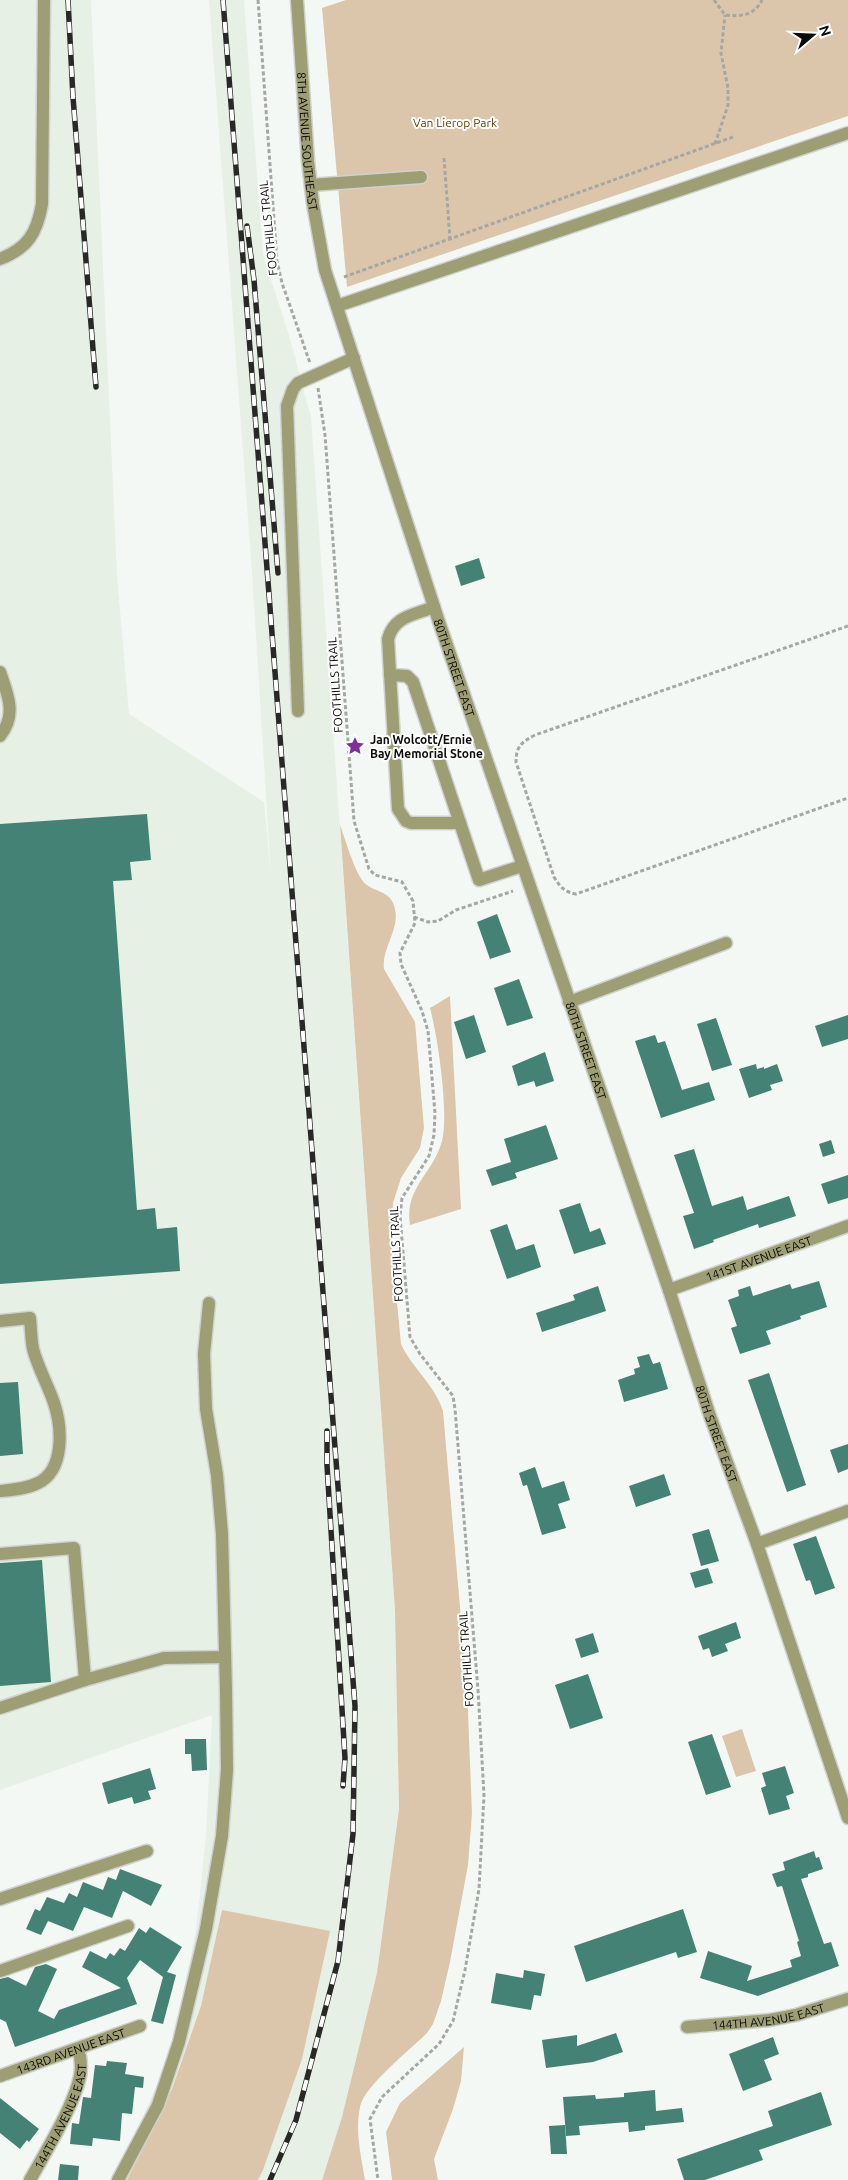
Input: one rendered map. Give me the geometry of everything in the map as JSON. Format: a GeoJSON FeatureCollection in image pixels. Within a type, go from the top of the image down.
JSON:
{"type":"FeatureCollection","features":[{"type":"Feature","properties":{"kind":"street"},"geometry":{"type":"LineString","coordinates":[[0,259],[14,254],[27,243],[39,225],[42,204],[44,0]]}},
{"type":"Feature","properties":{"kind":"street","name":"8TH AVENUE SOUTHEAST"},"geometry":{"type":"LineString","coordinates":[[297,0],[311,185],[325,270],[329,282]]}},
{"type":"Feature","properties":{"kind":"street"},"geometry":{"type":"LineString","coordinates":[[336,306],[848,133]]}},
{"type":"Feature","properties":{"kind":"street"},"geometry":{"type":"LineString","coordinates":[[311,185],[421,177]]}},
{"type":"Feature","properties":{"kind":"street","name":"80TH STREET EAST"},"geometry":{"type":"LineString","coordinates":[[329,282],[434,607],[669,1290],[710,1416],[757,1544],[848,1818]]}},
{"type":"Feature","properties":{"kind":"street"},"geometry":{"type":"LineString","coordinates":[[298,711],[287,406],[293,388],[298,383],[314,374],[354,358]]}},
{"type":"Feature","properties":{"kind":"street"},"geometry":{"type":"LineString","coordinates":[[434,607],[394,625],[388,639],[398,809],[406,822],[460,823]]}},
{"type":"Feature","properties":{"kind":"street"},"geometry":{"type":"LineString","coordinates":[[0,672],[9,698],[11,714],[5,730],[0,736]]}},
{"type":"Feature","properties":{"kind":"street"},"geometry":{"type":"LineString","coordinates":[[390,675],[407,676],[413,682],[479,880],[522,866]]}},
{"type":"Feature","properties":{"kind":"street"},"geometry":{"type":"LineString","coordinates":[[569,1002],[726,943]]}},
{"type":"Feature","properties":{"kind":"street","name":"141ST AVENUE EAST"},"geometry":{"type":"LineString","coordinates":[[669,1290],[848,1226]]}},
{"type":"Feature","properties":{"kind":"street"},"geometry":{"type":"LineString","coordinates":[[118,2180],[158,2105],[179,2042],[206,1929],[222,1836],[227,1770],[225,1657],[220,1504],[206,1409],[204,1354],[209,1303]]}},
{"type":"Feature","properties":{"kind":"street"},"geometry":{"type":"LineString","coordinates":[[0,1321],[30,1318],[33,1349],[55,1405],[60,1432],[58,1459],[48,1475],[38,1483],[18,1489],[0,1491]]}},
{"type":"Feature","properties":{"kind":"street"},"geometry":{"type":"LineString","coordinates":[[757,1544],[848,1511]]}},
{"type":"Feature","properties":{"kind":"street"},"geometry":{"type":"LineString","coordinates":[[0,1554],[74,1548],[85,1680]]}},
{"type":"Feature","properties":{"kind":"street"},"geometry":{"type":"LineString","coordinates":[[0,1708],[85,1680],[164,1658],[225,1657]]}},
{"type":"Feature","properties":{"kind":"street"},"geometry":{"type":"LineString","coordinates":[[0,1899],[147,1851]]}},
{"type":"Feature","properties":{"kind":"street"},"geometry":{"type":"LineString","coordinates":[[0,1971],[128,1926]]}},
{"type":"Feature","properties":{"kind":"street","name":"144TH AVENUE EAST"},"geometry":{"type":"LineString","coordinates":[[687,2027],[770,2020],[796,2015],[848,1999]]}},
{"type":"Feature","properties":{"kind":"street","name":"143RD AVENUE EAST"},"geometry":{"type":"LineString","coordinates":[[0,2076],[140,2026]]}},
{"type":"Feature","properties":{"kind":"street","name":"144TH AVENUE EAST"},"geometry":{"type":"LineString","coordinates":[[30,2180],[47,2150],[78,2085],[81,2065],[78,2049]]}},
{"type":"Feature","properties":{"kind":"path","name":"FOOTHILLS TRAIL"},"geometry":{"type":"LineString","coordinates":[[258,0],[278,261],[282,283],[320,392],[325,435],[354,821],[370,869],[375,875],[402,882],[413,901],[415,923],[400,953],[401,964],[422,1011],[428,1031],[435,1113],[434,1135],[429,1156],[402,1198],[400,1216],[410,1336],[420,1354],[453,1396],[455,1409],[478,1690],[484,1795],[479,1889],[465,1970],[453,2021],[439,2044],[382,2097],[370,2119],[378,2180]]}},
{"type":"Feature","properties":{"kind":"path"},"geometry":{"type":"LineString","coordinates":[[714,0],[725,15],[721,53],[728,88],[728,105],[714,144]]}},
{"type":"Feature","properties":{"kind":"path"},"geometry":{"type":"LineString","coordinates":[[725,15],[735,17],[749,14],[758,7],[762,0]]}},
{"type":"Feature","properties":{"kind":"path"},"geometry":{"type":"LineString","coordinates":[[344,277],[734,136]]}},
{"type":"Feature","properties":{"kind":"path"},"geometry":{"type":"LineString","coordinates":[[444,158],[450,239]]}},
{"type":"Feature","properties":{"kind":"path"},"geometry":{"type":"LineString","coordinates":[[848,626],[535,735],[523,741],[516,750],[516,762],[554,877],[560,887],[576,894],[848,798]]}},
{"type":"Feature","properties":{"kind":"path"},"geometry":{"type":"LineString","coordinates":[[414,917],[428,922],[438,921],[456,910],[513,890]]}},
{"type":"Feature","properties":{"kind":"shaded area"},"geometry":{"type":"Polygon","coordinates":[[[0,0],[91,0],[117,575],[129,714],[264,802],[271,876],[252,572],[209,0],[244,0],[263,255],[289,335],[311,417],[395,1610],[399,1809],[377,1973],[342,2117],[322,2180],[115,2180],[171,2053],[196,1930],[206,1836],[212,1715],[0,1790],[0,0]]]}},
{"type":"Feature","properties":{"kind":"green space","name":"Van Lierop Park"},"geometry":{"type":"Polygon","coordinates":[[[346,0],[848,0],[848,116],[347,287],[322,8],[346,0]]]}},
{"type":"Feature","properties":{"kind":"green space"},"geometry":{"type":"Polygon","coordinates":[[[340,825],[362,880],[385,894],[393,902],[396,917],[385,954],[384,969],[415,1022],[424,1128],[420,1148],[401,1178],[393,1203],[391,1240],[401,1344],[435,1393],[443,1411],[467,1688],[472,1813],[468,1865],[450,1962],[441,2001],[433,2024],[427,2033],[378,2079],[363,2098],[360,2107],[358,2134],[365,2180],[322,2180],[342,2117],[377,1973],[399,1809],[395,1610],[340,825]]]}},
{"type":"Feature","properties":{"kind":"green space"},"geometry":{"type":"Polygon","coordinates":[[[450,996],[461,1209],[410,1225],[409,1212],[411,1201],[438,1153],[444,1128],[442,1075],[430,1008],[450,996]]]}},
{"type":"Feature","properties":{"kind":"green space"},"geometry":{"type":"Polygon","coordinates":[[[742,1729],[756,1771],[736,1777],[722,1736],[742,1729]]]}},
{"type":"Feature","properties":{"kind":"green space"},"geometry":{"type":"Polygon","coordinates":[[[222,1910],[330,1931],[302,2059],[263,2170],[258,2180],[127,2180],[172,2089],[201,2006],[222,1910]]]}},
{"type":"Feature","properties":{"kind":"green space"},"geometry":{"type":"Polygon","coordinates":[[[464,2047],[461,2081],[453,2109],[434,2159],[438,2180],[392,2180],[386,2132],[400,2103],[464,2047]]]}},
{"type":"Feature","properties":{"kind":"building"},"geometry":{"type":"Polygon","coordinates":[[[479,558],[485,578],[461,586],[455,566],[479,558]]]}},
{"type":"Feature","properties":{"kind":"building"},"geometry":{"type":"Polygon","coordinates":[[[147,814],[151,860],[130,862],[132,880],[113,881],[137,1210],[155,1208],[157,1229],[177,1227],[180,1271],[0,1284],[0,824],[147,814]]]}},
{"type":"Feature","properties":{"kind":"building"},"geometry":{"type":"Polygon","coordinates":[[[497,914],[511,952],[490,959],[477,922],[497,914]]]}},
{"type":"Feature","properties":{"kind":"building"},"geometry":{"type":"Polygon","coordinates":[[[519,979],[533,1018],[507,1026],[494,988],[519,979]]]}},
{"type":"Feature","properties":{"kind":"building"},"geometry":{"type":"Polygon","coordinates":[[[474,1015],[486,1052],[466,1059],[454,1022],[474,1015]]]}},
{"type":"Feature","properties":{"kind":"building"},"geometry":{"type":"Polygon","coordinates":[[[848,1015],[848,1039],[822,1047],[815,1026],[848,1015]]]}},
{"type":"Feature","properties":{"kind":"building"},"geometry":{"type":"Polygon","coordinates":[[[716,1018],[732,1065],[712,1071],[697,1024],[716,1018]]]}},
{"type":"Feature","properties":{"kind":"building"},"geometry":{"type":"Polygon","coordinates":[[[655,1035],[658,1043],[665,1041],[682,1090],[709,1082],[715,1100],[661,1118],[635,1041],[655,1035]]]}},
{"type":"Feature","properties":{"kind":"building"},"geometry":{"type":"Polygon","coordinates":[[[545,1052],[554,1081],[536,1087],[534,1081],[518,1086],[512,1066],[545,1052]]]}},
{"type":"Feature","properties":{"kind":"building"},"geometry":{"type":"Polygon","coordinates":[[[756,1064],[757,1069],[764,1067],[764,1069],[777,1064],[783,1081],[770,1085],[772,1090],[749,1098],[739,1069],[756,1064]]]}},
{"type":"Feature","properties":{"kind":"building"},"geometry":{"type":"Polygon","coordinates":[[[546,1125],[558,1159],[515,1173],[517,1178],[492,1186],[486,1170],[511,1162],[504,1139],[546,1125]]]}},
{"type":"Feature","properties":{"kind":"building"},"geometry":{"type":"Polygon","coordinates":[[[831,1140],[835,1153],[823,1157],[819,1144],[831,1140]]]}},
{"type":"Feature","properties":{"kind":"building"},"geometry":{"type":"Polygon","coordinates":[[[694,1149],[712,1206],[743,1196],[747,1210],[789,1196],[796,1216],[759,1228],[758,1224],[694,1249],[683,1216],[694,1213],[674,1155],[694,1149]]]}},
{"type":"Feature","properties":{"kind":"building"},"geometry":{"type":"Polygon","coordinates":[[[848,1175],[848,1198],[828,1204],[821,1184],[848,1175]]]}},
{"type":"Feature","properties":{"kind":"building"},"geometry":{"type":"Polygon","coordinates":[[[580,1203],[590,1232],[600,1228],[606,1244],[574,1254],[559,1210],[580,1203]]]}},
{"type":"Feature","properties":{"kind":"building"},"geometry":{"type":"Polygon","coordinates":[[[507,1224],[516,1250],[534,1244],[541,1267],[507,1279],[490,1230],[507,1224]]]}},
{"type":"Feature","properties":{"kind":"building"},"geometry":{"type":"Polygon","coordinates":[[[819,1281],[827,1307],[800,1316],[801,1319],[766,1331],[771,1344],[740,1354],[731,1328],[737,1326],[728,1300],[739,1296],[738,1290],[750,1286],[753,1296],[790,1284],[792,1289],[819,1281]]]}},
{"type":"Feature","properties":{"kind":"building"},"geometry":{"type":"Polygon","coordinates":[[[598,1286],[606,1311],[542,1332],[536,1313],[575,1300],[573,1295],[598,1286]]]}},
{"type":"Feature","properties":{"kind":"building"},"geometry":{"type":"Polygon","coordinates":[[[649,1354],[653,1364],[660,1362],[668,1389],[624,1402],[618,1380],[635,1374],[634,1369],[640,1367],[637,1357],[649,1354]]]}},
{"type":"Feature","properties":{"kind":"building"},"geometry":{"type":"Polygon","coordinates":[[[769,1373],[806,1485],[787,1492],[748,1380],[769,1373]]]}},
{"type":"Feature","properties":{"kind":"building"},"geometry":{"type":"Polygon","coordinates":[[[18,1382],[23,1454],[0,1456],[0,1383],[18,1382]]]}},
{"type":"Feature","properties":{"kind":"building"},"geometry":{"type":"Polygon","coordinates":[[[848,1444],[848,1469],[838,1473],[830,1450],[848,1444]]]}},
{"type":"Feature","properties":{"kind":"building"},"geometry":{"type":"Polygon","coordinates":[[[535,1467],[542,1488],[564,1481],[570,1500],[558,1504],[566,1528],[542,1535],[527,1485],[523,1486],[519,1473],[535,1467]]]}},
{"type":"Feature","properties":{"kind":"building"},"geometry":{"type":"Polygon","coordinates":[[[664,1474],[671,1495],[636,1507],[629,1486],[664,1474]]]}},
{"type":"Feature","properties":{"kind":"building"},"geometry":{"type":"Polygon","coordinates":[[[709,1529],[719,1561],[701,1566],[692,1534],[709,1529]]]}},
{"type":"Feature","properties":{"kind":"building"},"geometry":{"type":"Polygon","coordinates":[[[816,1536],[835,1588],[815,1595],[810,1580],[806,1581],[793,1544],[816,1536]]]}},
{"type":"Feature","properties":{"kind":"building"},"geometry":{"type":"Polygon","coordinates":[[[42,1560],[51,1682],[0,1686],[0,1563],[42,1560]]]}},
{"type":"Feature","properties":{"kind":"building"},"geometry":{"type":"Polygon","coordinates":[[[708,1568],[713,1583],[695,1588],[690,1573],[708,1568]]]}},
{"type":"Feature","properties":{"kind":"building"},"geometry":{"type":"Polygon","coordinates":[[[736,1622],[741,1638],[725,1644],[728,1651],[712,1657],[709,1648],[703,1650],[698,1636],[736,1622]]]}},
{"type":"Feature","properties":{"kind":"building"},"geometry":{"type":"Polygon","coordinates":[[[593,1633],[599,1652],[581,1658],[575,1639],[593,1633]]]}},
{"type":"Feature","properties":{"kind":"building"},"geometry":{"type":"Polygon","coordinates":[[[588,1674],[603,1718],[570,1729],[555,1685],[588,1674]]]}},
{"type":"Feature","properties":{"kind":"building"},"geometry":{"type":"Polygon","coordinates":[[[712,1734],[731,1787],[706,1795],[688,1742],[712,1734]]]}},
{"type":"Feature","properties":{"kind":"building"},"geometry":{"type":"Polygon","coordinates":[[[185,1739],[206,1739],[207,1770],[192,1771],[191,1754],[185,1754],[185,1739]]]}},
{"type":"Feature","properties":{"kind":"building"},"geometry":{"type":"Polygon","coordinates":[[[785,1766],[794,1793],[786,1796],[790,1809],[769,1815],[761,1788],[766,1786],[762,1773],[785,1766]]]}},
{"type":"Feature","properties":{"kind":"building"},"geometry":{"type":"Polygon","coordinates":[[[150,1768],[156,1789],[148,1791],[151,1799],[134,1804],[132,1797],[108,1804],[102,1783],[150,1768]]]}},
{"type":"Feature","properties":{"kind":"building"},"geometry":{"type":"Polygon","coordinates":[[[814,1851],[816,1858],[819,1857],[823,1869],[808,1874],[808,1877],[801,1879],[824,1944],[831,1942],[839,1966],[758,1996],[700,1978],[708,1951],[752,1966],[747,1981],[792,1967],[790,1960],[801,1956],[797,1942],[799,1941],[782,1886],[777,1887],[772,1874],[785,1870],[783,1862],[814,1851]]]}},
{"type":"Feature","properties":{"kind":"building"},"geometry":{"type":"Polygon","coordinates":[[[120,1869],[162,1885],[151,1906],[123,1891],[112,1918],[84,1907],[73,1931],[48,1921],[41,1935],[26,1929],[35,1909],[40,1911],[47,1897],[64,1903],[69,1893],[77,1897],[83,1882],[103,1890],[108,1877],[116,1880],[120,1869]]]}},
{"type":"Feature","properties":{"kind":"building"},"geometry":{"type":"Polygon","coordinates":[[[683,1909],[697,1952],[678,1958],[676,1952],[586,1982],[574,1946],[683,1909]]]}},
{"type":"Feature","properties":{"kind":"building"},"geometry":{"type":"Polygon","coordinates":[[[150,1927],[182,1947],[167,1972],[176,1975],[163,2024],[151,2021],[163,1977],[140,1960],[127,1978],[137,2004],[15,2047],[6,2022],[0,2019],[0,1979],[8,1977],[26,1986],[35,1967],[46,1964],[57,1969],[38,2011],[54,2019],[59,2010],[121,1988],[82,1967],[90,1951],[106,1959],[110,1953],[114,1956],[120,1948],[125,1951],[139,1928],[146,1933],[150,1927]]]}},
{"type":"Feature","properties":{"kind":"building"},"geometry":{"type":"Polygon","coordinates":[[[524,1970],[545,1974],[541,1996],[534,1995],[531,2010],[491,2003],[496,1973],[523,1978],[524,1970]]]}},
{"type":"Feature","properties":{"kind":"building"},"geometry":{"type":"Polygon","coordinates":[[[616,2033],[623,2052],[593,2062],[546,2068],[542,2040],[577,2035],[577,2046],[616,2033]]]}},
{"type":"Feature","properties":{"kind":"building"},"geometry":{"type":"Polygon","coordinates":[[[773,2037],[779,2054],[764,2060],[772,2080],[743,2091],[729,2054],[773,2037]]]}},
{"type":"Feature","properties":{"kind":"building"},"geometry":{"type":"Polygon","coordinates":[[[107,2061],[127,2063],[125,2074],[144,2077],[143,2088],[135,2087],[132,2114],[122,2113],[120,2141],[93,2138],[92,2146],[70,2144],[72,2123],[79,2124],[83,2097],[91,2098],[95,2065],[106,2066],[107,2061]]]}},
{"type":"Feature","properties":{"kind":"building"},"geometry":{"type":"Polygon","coordinates":[[[655,2090],[656,2111],[682,2108],[684,2122],[645,2126],[645,2130],[629,2132],[628,2122],[579,2126],[580,2135],[566,2136],[563,2097],[595,2095],[596,2099],[624,2097],[624,2093],[655,2090]]]}},
{"type":"Feature","properties":{"kind":"building"},"geometry":{"type":"Polygon","coordinates":[[[821,2092],[832,2125],[759,2150],[763,2160],[705,2180],[684,2180],[677,2159],[773,2126],[768,2111],[821,2092]]]}},
{"type":"Feature","properties":{"kind":"building"},"geometry":{"type":"Polygon","coordinates":[[[0,2098],[39,2129],[29,2142],[27,2140],[20,2149],[0,2133],[0,2098]]]}},
{"type":"Feature","properties":{"kind":"building"},"geometry":{"type":"Polygon","coordinates":[[[565,2125],[567,2154],[551,2154],[549,2126],[565,2125]]]}},
{"type":"Feature","properties":{"kind":"building"},"geometry":{"type":"Polygon","coordinates":[[[60,2164],[79,2166],[78,2180],[58,2180],[60,2164]]]}},
{"type":"Feature","properties":{"kind":"railway"},"geometry":{"type":"LineString","coordinates":[[68,0],[73,97],[96,387]]}},
{"type":"Feature","properties":{"kind":"railway"},"geometry":{"type":"LineString","coordinates":[[223,0],[355,1706],[353,1834],[338,1961],[296,2120],[270,2180]]}},
{"type":"Feature","properties":{"kind":"railway"},"geometry":{"type":"LineString","coordinates":[[247,226],[254,280],[278,573]]}},
{"type":"Feature","properties":{"kind":"railway"},"geometry":{"type":"LineString","coordinates":[[327,1431],[327,1465],[345,1758],[343,1786]]}},
{"type":"Feature","properties":{"kind":"place","name":"Jan Wolcott/Ernie Bay Memorial Stone"},"geometry":{"type":"Point","coordinates":[355,746]}}]}
